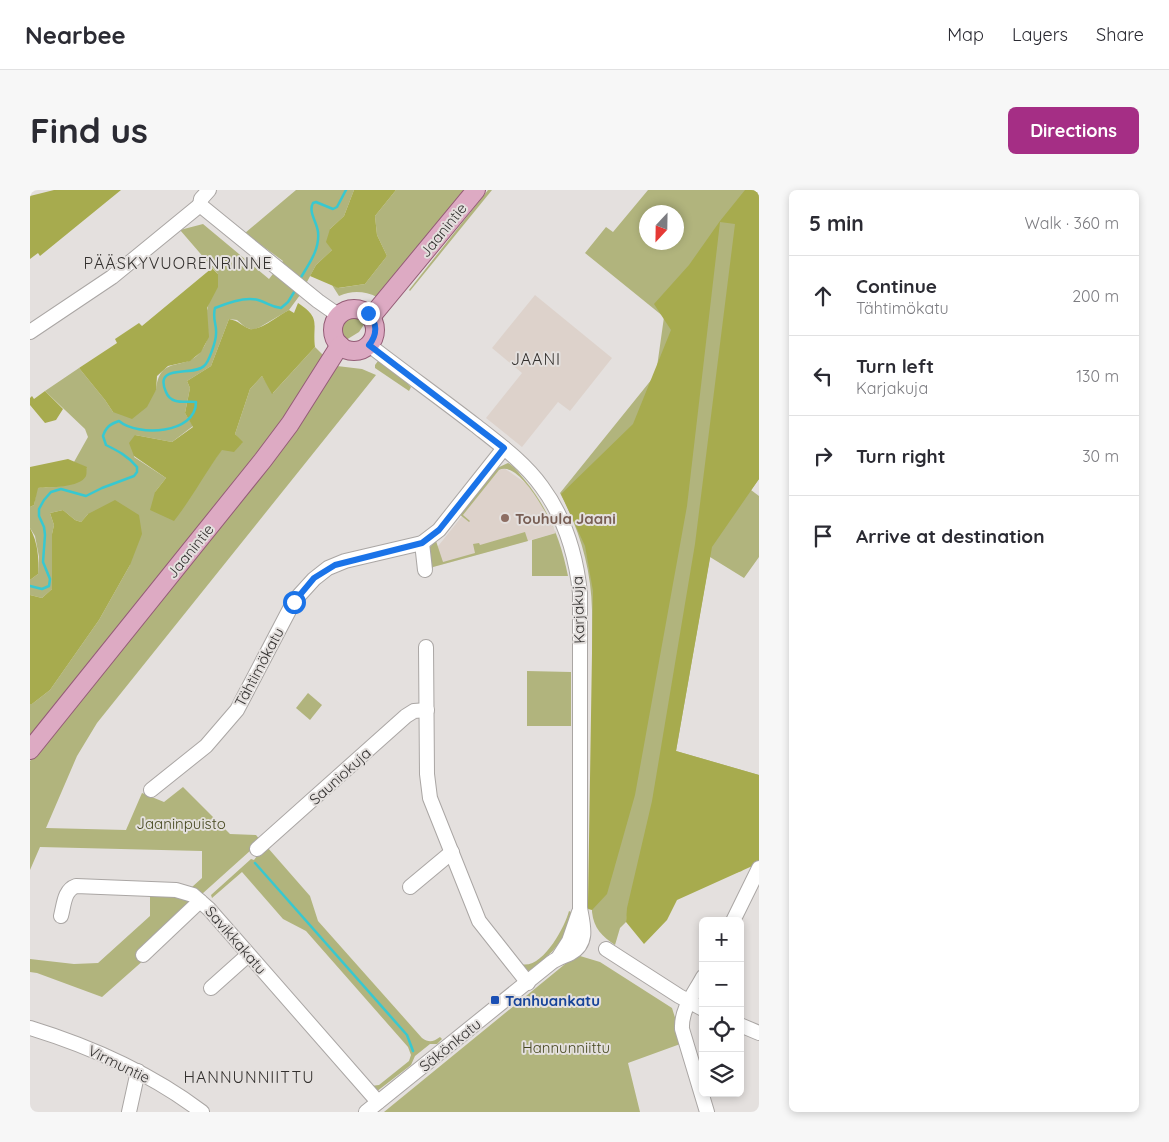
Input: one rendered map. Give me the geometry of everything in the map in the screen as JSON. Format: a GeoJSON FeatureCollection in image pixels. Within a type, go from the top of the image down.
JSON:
{"type":"FeatureCollection","features":[{"type":"Feature","properties":{"kind":"main road","name":"Jaanintie"},"geometry":{"type":"LineString","coordinates":[[371,317],[476,190]]}},
{"type":"Feature","properties":{"kind":"main road"},"geometry":{"type":"LineString","coordinates":[[347,309],[358,309],[371,317],[374,322],[375,332],[369,345],[363,349],[353,351],[336,341],[333,325],[338,315],[347,309]]}},
{"type":"Feature","properties":{"kind":"main road","name":"Jaanintie"},"geometry":{"type":"LineString","coordinates":[[30,750],[263,460],[290,424],[340,345]]}},
{"type":"Feature","properties":{"kind":"street"},"geometry":{"type":"LineString","coordinates":[[30,332],[112,277],[200,205],[201,199],[209,190]]}},
{"type":"Feature","properties":{"kind":"street"},"geometry":{"type":"LineString","coordinates":[[200,205],[338,315]]}},
{"type":"Feature","properties":{"kind":"street","name":"Karjakuja"},"geometry":{"type":"LineString","coordinates":[[369,345],[504,448],[530,472],[553,503],[565,528],[578,572],[580,593],[580,908],[584,935]]}},
{"type":"Feature","properties":{"kind":"street","name":"Tähtimökatu"},"geometry":{"type":"LineString","coordinates":[[151,790],[206,746],[237,710],[294,602],[314,578],[328,568],[345,561],[422,543],[439,530],[504,448]]}},
{"type":"Feature","properties":{"kind":"street"},"geometry":{"type":"LineString","coordinates":[[422,543],[425,570]]}},
{"type":"Feature","properties":{"kind":"street"},"geometry":{"type":"LineString","coordinates":[[426,647],[428,789],[479,921],[528,983]]}},
{"type":"Feature","properties":{"kind":"street","name":"Sauniokuja"},"geometry":{"type":"LineString","coordinates":[[257,849],[406,716],[414,711],[427,710]]}},
{"type":"Feature","properties":{"kind":"street"},"geometry":{"type":"LineString","coordinates":[[410,887],[452,852]]}},
{"type":"Feature","properties":{"kind":"street"},"geometry":{"type":"LineString","coordinates":[[735,917],[759,868]]}},
{"type":"Feature","properties":{"kind":"street","name":"Savikkakatu"},"geometry":{"type":"LineString","coordinates":[[61,916],[68,892],[76,886],[176,890],[193,895],[209,909],[378,1102]]}},
{"type":"Feature","properties":{"kind":"street"},"geometry":{"type":"LineString","coordinates":[[143,955],[200,901]]}},
{"type":"Feature","properties":{"kind":"street","name":"Säkönkatu"},"geometry":{"type":"LineString","coordinates":[[558,959],[569,941],[580,908]]}},
{"type":"Feature","properties":{"kind":"street","name":"Säkönkatu"},"geometry":{"type":"LineString","coordinates":[[366,1112],[558,959],[577,948],[581,944],[584,935]]}},
{"type":"Feature","properties":{"kind":"street"},"geometry":{"type":"LineString","coordinates":[[606,949],[699,1007]]}},
{"type":"Feature","properties":{"kind":"street"},"geometry":{"type":"LineString","coordinates":[[211,988],[248,955]]}},
{"type":"Feature","properties":{"kind":"street"},"geometry":{"type":"LineString","coordinates":[[699,984],[688,1002],[681,1020],[707,1112]]}},
{"type":"Feature","properties":{"kind":"street"},"geometry":{"type":"LineString","coordinates":[[744,1027],[759,1033]]}},
{"type":"Feature","properties":{"kind":"street","name":"Virmuntie"},"geometry":{"type":"LineString","coordinates":[[30,1028],[70,1040],[138,1071],[202,1112]]}},
{"type":"Feature","properties":{"kind":"street"},"geometry":{"type":"LineString","coordinates":[[128,1112],[138,1071]]}},
{"type":"Feature","properties":{"kind":"shaded area"},"geometry":{"type":"Polygon","coordinates":[[[535,295],[612,358],[570,411],[558,402],[522,447],[486,418],[522,373],[492,348],[535,295]]]}},
{"type":"Feature","properties":{"kind":"shaded area","name":"Touhula Jaani"},"geometry":{"type":"Polygon","coordinates":[[[504,468],[527,484],[543,508],[556,533],[433,567],[435,550],[498,471],[504,468]]]}},
{"type":"Feature","properties":{"kind":"green space"},"geometry":{"type":"Polygon","coordinates":[[[54,190],[121,190],[40,256],[38,253],[30,259],[30,196],[54,190]]]}},
{"type":"Feature","properties":{"kind":"green space"},"geometry":{"type":"Polygon","coordinates":[[[296,190],[354,190],[344,216],[330,229],[332,250],[316,265],[300,295],[289,310],[253,330],[245,327],[237,320],[229,319],[211,366],[187,381],[190,388],[185,413],[193,426],[172,442],[135,435],[134,457],[166,478],[155,492],[208,469],[222,449],[242,443],[235,434],[250,389],[262,376],[273,393],[315,347],[323,355],[313,377],[289,418],[30,737],[30,704],[50,690],[99,620],[130,565],[88,514],[81,522],[75,520],[63,510],[50,513],[54,525],[52,534],[52,589],[42,598],[30,595],[30,580],[38,574],[39,557],[35,536],[30,528],[30,507],[34,505],[37,488],[56,487],[87,468],[74,462],[88,437],[85,429],[45,391],[79,368],[113,412],[156,390],[162,371],[195,357],[205,345],[208,333],[208,306],[217,284],[218,274],[180,230],[203,224],[269,279],[283,261],[245,233],[296,190]]]}},
{"type":"Feature","properties":{"kind":"green space"},"geometry":{"type":"Polygon","coordinates":[[[354,190],[396,190],[375,216],[377,235],[387,256],[365,284],[338,288],[310,276],[316,265],[332,250],[326,242],[330,229],[344,216],[354,190]]]}},
{"type":"Feature","properties":{"kind":"green space"},"geometry":{"type":"Polygon","coordinates":[[[396,190],[469,190],[377,297],[368,293],[358,292],[339,296],[332,285],[339,288],[365,284],[387,256],[377,235],[375,216],[396,190]]]}},
{"type":"Feature","properties":{"kind":"green space"},"geometry":{"type":"Polygon","coordinates":[[[488,190],[492,190],[410,291],[409,290],[488,190]]]}},
{"type":"Feature","properties":{"kind":"green space"},"geometry":{"type":"Polygon","coordinates":[[[648,190],[759,190],[759,479],[751,490],[759,496],[759,557],[744,578],[710,557],[676,751],[759,775],[748,857],[742,871],[629,902],[626,922],[620,928],[615,945],[599,932],[592,912],[591,594],[587,565],[579,536],[560,493],[656,374],[664,317],[585,253],[606,227],[613,232],[648,190]]]}},
{"type":"Feature","properties":{"kind":"green space"},"geometry":{"type":"Polygon","coordinates":[[[745,190],[759,190],[759,479],[712,547],[676,751],[759,775],[759,863],[677,900],[667,920],[644,944],[626,922],[627,908],[652,801],[695,544],[735,224],[720,222],[687,506],[635,795],[607,894],[592,910],[588,909],[588,903],[593,591],[585,546],[561,494],[633,424],[671,330],[654,304],[689,265],[720,221],[745,190]]]}},
{"type":"Feature","properties":{"kind":"green space"},"geometry":{"type":"Polygon","coordinates":[[[212,268],[218,274],[218,287],[207,308],[209,337],[201,352],[190,361],[168,366],[157,376],[156,390],[147,407],[132,419],[113,412],[79,368],[117,343],[115,339],[139,323],[142,326],[212,268]]]}},
{"type":"Feature","properties":{"kind":"green space"},"geometry":{"type":"Polygon","coordinates":[[[298,303],[313,318],[315,347],[272,394],[262,376],[250,389],[235,434],[243,442],[234,452],[222,450],[174,521],[150,510],[155,492],[166,478],[134,456],[129,443],[135,435],[172,442],[193,427],[185,413],[190,388],[187,381],[211,366],[229,319],[250,329],[259,328],[289,310],[294,313],[298,303]]]}},
{"type":"Feature","properties":{"kind":"green space"},"geometry":{"type":"Polygon","coordinates":[[[349,318],[360,318],[365,323],[359,332],[346,340],[342,333],[342,326],[349,318]]]}},
{"type":"Feature","properties":{"kind":"green space"},"geometry":{"type":"Polygon","coordinates":[[[378,361],[391,368],[411,387],[409,391],[375,368],[378,361]]]}},
{"type":"Feature","properties":{"kind":"green space","name":"Jaaninpuisto"},"geometry":{"type":"Polygon","coordinates":[[[337,366],[362,369],[376,375],[97,723],[77,756],[46,828],[126,830],[142,793],[164,802],[183,787],[230,834],[256,835],[261,841],[202,894],[192,887],[202,878],[202,851],[40,847],[30,870],[30,761],[286,441],[337,366]]]}},
{"type":"Feature","properties":{"kind":"green space"},"geometry":{"type":"Polygon","coordinates":[[[45,391],[63,409],[56,420],[45,423],[30,405],[30,398],[32,396],[34,399],[45,391]]]}},
{"type":"Feature","properties":{"kind":"green space"},"geometry":{"type":"Polygon","coordinates":[[[68,459],[87,467],[86,476],[83,480],[71,485],[38,488],[34,505],[30,507],[30,467],[68,459]]]}},
{"type":"Feature","properties":{"kind":"green space"},"geometry":{"type":"Polygon","coordinates":[[[508,463],[516,470],[540,501],[554,529],[533,492],[516,474],[507,469],[499,470],[463,515],[469,522],[459,514],[497,468],[508,463]]]}},
{"type":"Feature","properties":{"kind":"green space"},"geometry":{"type":"Polygon","coordinates":[[[115,500],[139,515],[142,534],[130,565],[99,620],[50,690],[30,704],[30,595],[42,598],[52,589],[52,534],[54,525],[50,513],[63,510],[75,520],[81,522],[88,514],[115,500]]]}},
{"type":"Feature","properties":{"kind":"green space"},"geometry":{"type":"Polygon","coordinates":[[[30,528],[36,545],[38,574],[30,580],[30,528]]]}},
{"type":"Feature","properties":{"kind":"green space"},"geometry":{"type":"Polygon","coordinates":[[[525,532],[528,541],[433,568],[430,567],[430,547],[436,541],[443,562],[475,553],[473,544],[479,543],[480,545],[525,532]]]}},
{"type":"Feature","properties":{"kind":"green space"},"geometry":{"type":"Polygon","coordinates":[[[556,533],[568,576],[532,576],[532,540],[556,533]]]}},
{"type":"Feature","properties":{"kind":"green space"},"geometry":{"type":"Polygon","coordinates":[[[527,671],[571,672],[571,726],[527,726],[527,671]]]}},
{"type":"Feature","properties":{"kind":"green space"},"geometry":{"type":"Polygon","coordinates":[[[308,693],[322,705],[310,720],[296,708],[308,693]]]}},
{"type":"Feature","properties":{"kind":"green space"},"geometry":{"type":"Polygon","coordinates":[[[268,848],[310,896],[318,921],[422,1038],[427,1041],[433,1041],[440,1037],[442,1039],[437,1044],[430,1044],[415,1056],[411,1065],[376,1092],[371,1086],[379,1085],[409,1061],[411,1055],[408,1047],[306,931],[283,919],[242,872],[212,898],[211,895],[251,859],[254,860],[260,852],[268,848]]]}},
{"type":"Feature","properties":{"kind":"green space"},"geometry":{"type":"Polygon","coordinates":[[[150,893],[183,894],[195,900],[145,959],[102,997],[30,972],[30,959],[74,964],[98,963],[150,916],[150,893]]]}},
{"type":"Feature","properties":{"kind":"green space"},"geometry":{"type":"Polygon","coordinates":[[[569,911],[571,912],[566,931],[557,946],[531,970],[528,971],[523,968],[521,964],[537,961],[551,946],[563,927],[569,911]]]}},
{"type":"Feature","properties":{"kind":"green space","name":"Hannunniittu"},"geometry":{"type":"Polygon","coordinates":[[[580,956],[600,962],[672,1008],[683,1043],[628,1063],[640,1112],[384,1112],[570,960],[580,956]]]}},
{"type":"Feature","properties":{"kind":"waterway"},"geometry":{"type":"LineString","coordinates":[[300,279],[313,257],[317,245],[318,232],[312,213],[313,203],[316,202],[333,209],[337,207],[346,190]]}},
{"type":"Feature","properties":{"kind":"waterway"},"geometry":{"type":"LineString","coordinates":[[30,586],[42,589],[49,586],[50,579],[43,562],[45,535],[39,516],[39,509],[51,492],[61,489],[86,496],[134,476],[137,472],[137,467],[130,460],[106,445],[103,436],[107,428],[119,421],[139,429],[165,429],[187,421],[193,413],[196,402],[179,402],[171,399],[163,383],[165,377],[169,374],[192,371],[206,364],[216,337],[215,308],[242,299],[258,300],[281,308],[288,302],[296,289]]}},
{"type":"Feature","properties":{"kind":"waterway"},"geometry":{"type":"LineString","coordinates":[[255,863],[407,1035],[413,1051]]}},
{"type":"Feature","properties":{"kind":"place","name":"Touhula Jaani"},"geometry":{"type":"Point","coordinates":[505,518]}},
{"type":"Feature","properties":{"kind":"place","name":"Tanhuankatu"},"geometry":{"type":"Point","coordinates":[495,1000]}},
{"type":"Feature","properties":{"kind":"district","name":"PÄÄSKYVUORENRINNE"},"geometry":{"type":"Point","coordinates":[178,263]}},
{"type":"Feature","properties":{"kind":"district","name":"JAANI"},"geometry":{"type":"Point","coordinates":[536,359]}},
{"type":"Feature","properties":{"kind":"district","name":"HANNUNNIITTU"},"geometry":{"type":"Point","coordinates":[249,1077]}},
{"type":"Feature","properties":{"kind":"route"},"geometry":{"type":"LineString","coordinates":[[294,602],[314,578],[328,568],[345,561],[422,543],[431,537],[439,530],[504,448],[403,369],[369,345],[374,337],[375,327],[368,313]]}}]}
